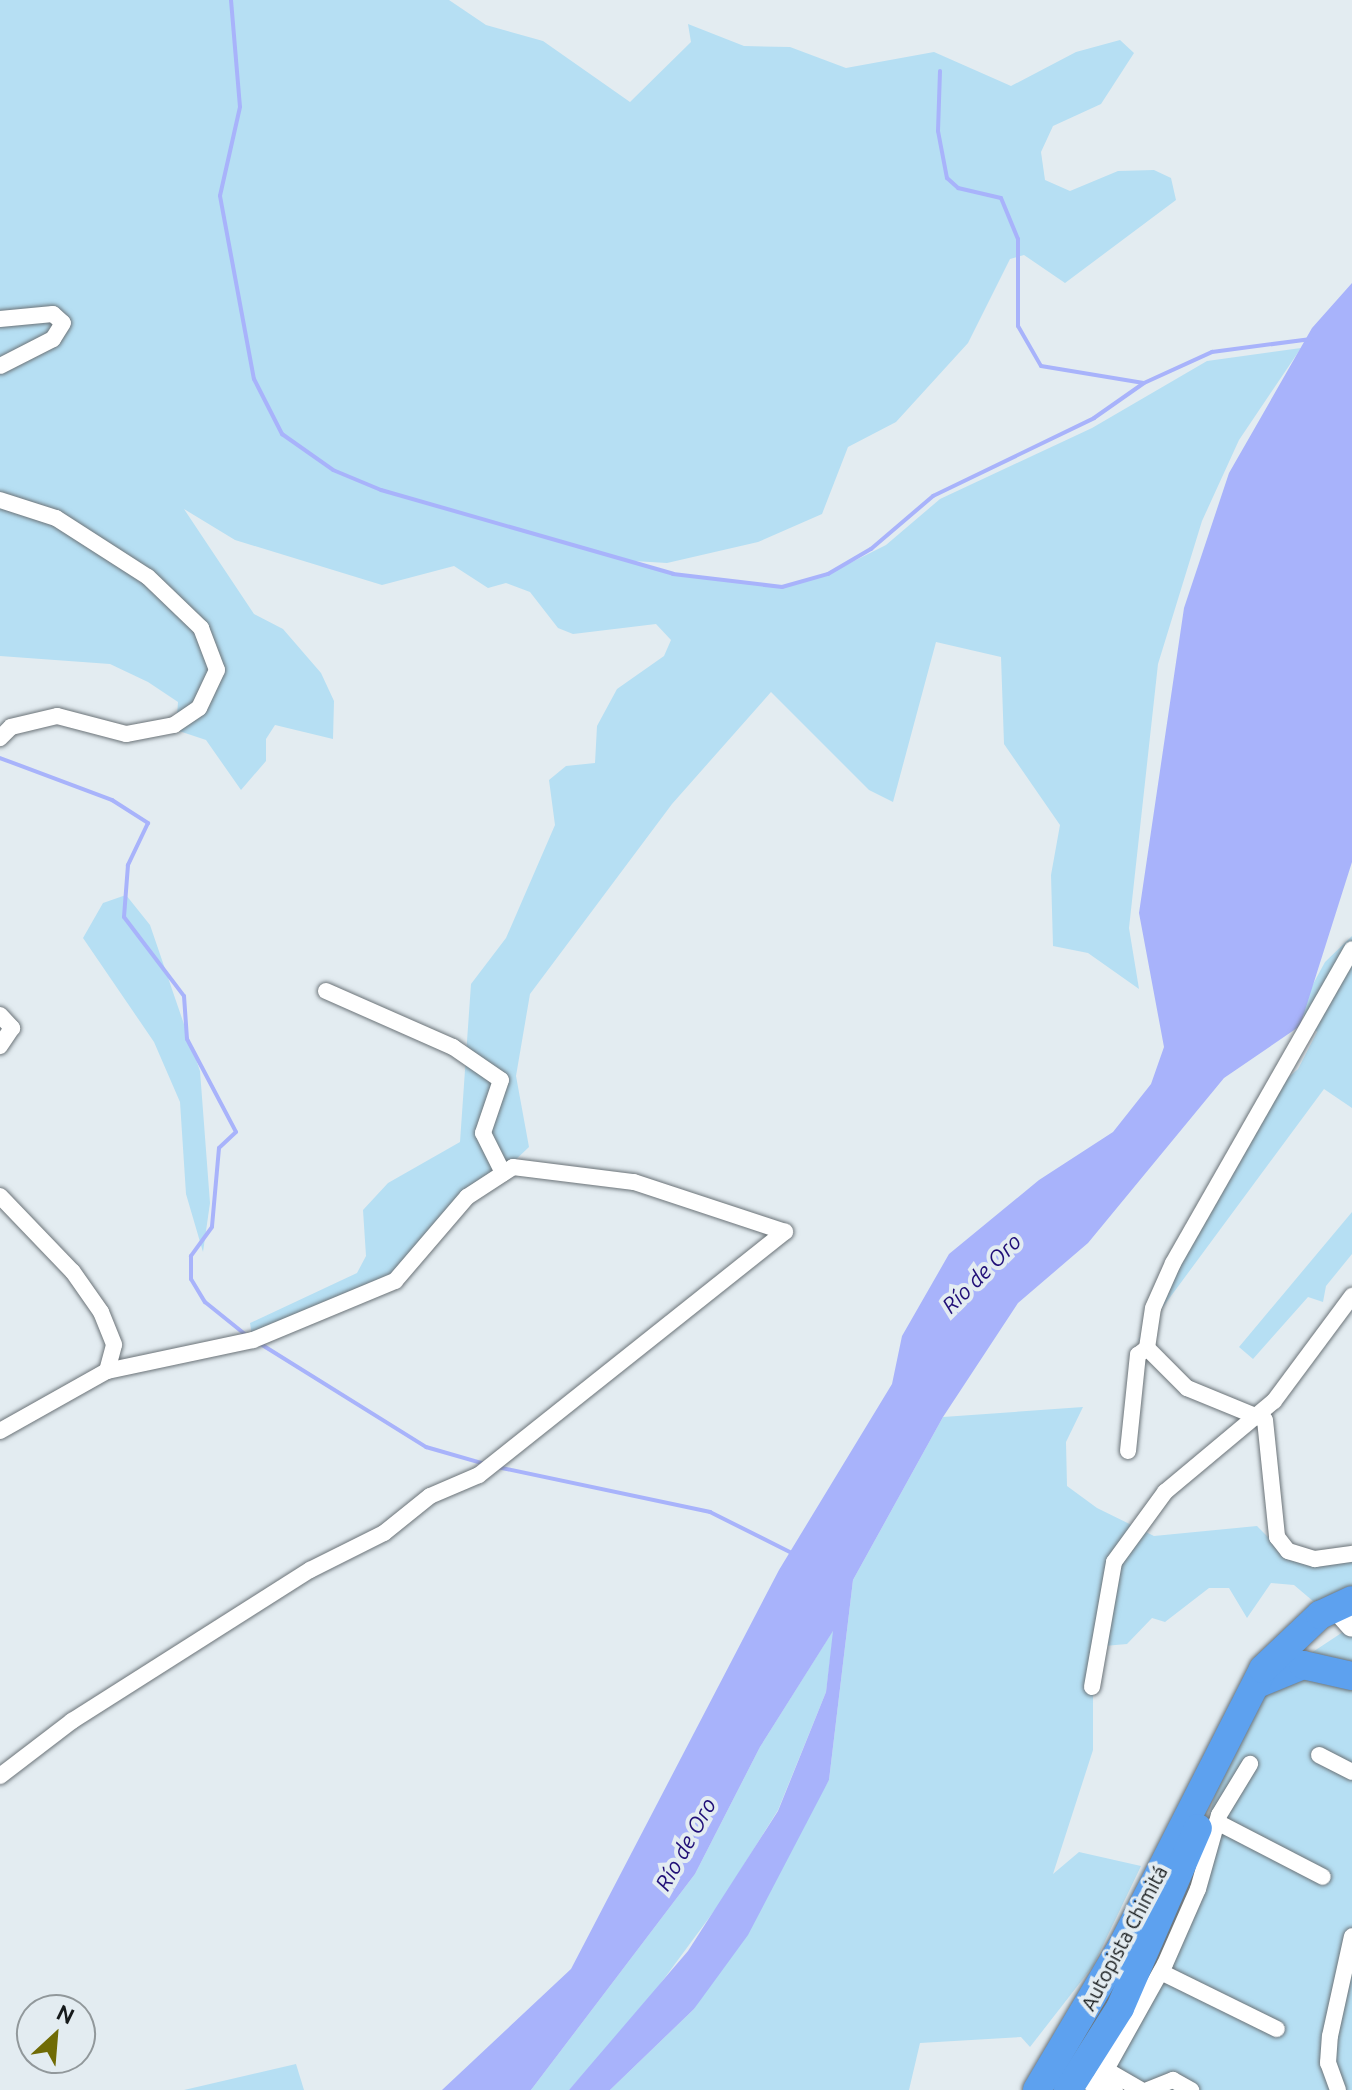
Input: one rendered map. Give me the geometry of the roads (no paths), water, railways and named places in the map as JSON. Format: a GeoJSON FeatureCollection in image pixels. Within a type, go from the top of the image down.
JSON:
{"type":"FeatureCollection","features":[{"type":"Feature","properties":{"kind":"highway","name":"Autopista Chimitá"},"geometry":{"type":"LineString","coordinates":[[1037,2090],[1207,1784],[1251,1690],[1282,1647],[1346,1611]]}},
{"type":"Feature","properties":{"kind":"highway"},"geometry":{"type":"LineString","coordinates":[[1251,1690],[1303,1665],[1352,1676]]}},
{"type":"Feature","properties":{"kind":"highway","name":"Autopista Chimitá"},"geometry":{"type":"LineString","coordinates":[[1071,2090],[1149,1951],[1193,1842],[1207,1784]]}},
{"type":"Feature","properties":{"kind":"street"},"geometry":{"type":"LineString","coordinates":[[0,319],[53,314],[63,323],[53,339],[0,366]]}},
{"type":"Feature","properties":{"kind":"street"},"geometry":{"type":"LineString","coordinates":[[0,500],[56,518],[148,577],[201,628],[217,670],[199,708],[174,725],[126,734],[57,716],[25,722],[0,738]]}},
{"type":"Feature","properties":{"kind":"street"},"geometry":{"type":"LineString","coordinates":[[1128,1451],[1138,1355],[1147,1348],[1153,1308],[1173,1263],[1352,949]]}},
{"type":"Feature","properties":{"kind":"street"},"geometry":{"type":"LineString","coordinates":[[326,991],[453,1047],[501,1080],[483,1133],[503,1173]]}},
{"type":"Feature","properties":{"kind":"street"},"geometry":{"type":"LineString","coordinates":[[0,1015],[12,1028],[0,1046]]}},
{"type":"Feature","properties":{"kind":"street"},"geometry":{"type":"LineString","coordinates":[[0,1431],[107,1371],[253,1340],[382,1287],[467,1197],[513,1167],[634,1182],[785,1232],[479,1475],[430,1496],[384,1533],[310,1570],[72,1721],[0,1776]]}},
{"type":"Feature","properties":{"kind":"street"},"geometry":{"type":"LineString","coordinates":[[0,1196],[64,1261],[101,1312],[114,1345],[107,1371]]}},
{"type":"Feature","properties":{"kind":"street"},"geometry":{"type":"LineString","coordinates":[[1092,1687],[1114,1562],[1165,1492],[1256,1414],[1352,1296]]}},
{"type":"Feature","properties":{"kind":"street"},"geometry":{"type":"LineString","coordinates":[[1147,1348],[1187,1388],[1256,1414],[1269,1431],[1277,1537],[1299,1556],[1352,1554]]}},
{"type":"Feature","properties":{"kind":"street"},"geometry":{"type":"LineString","coordinates":[[1319,1755],[1352,1772]]}},
{"type":"Feature","properties":{"kind":"street"},"geometry":{"type":"LineString","coordinates":[[1071,2090],[1104,2076],[1161,1972],[1198,1889],[1217,1822],[1250,1764]]}},
{"type":"Feature","properties":{"kind":"street"},"geometry":{"type":"LineString","coordinates":[[1217,1822],[1323,1877]]}},
{"type":"Feature","properties":{"kind":"street"},"geometry":{"type":"LineString","coordinates":[[1338,2090],[1328,2063],[1330,2036],[1352,1936]]}},
{"type":"Feature","properties":{"kind":"street"},"geometry":{"type":"LineString","coordinates":[[1161,1972],[1277,2029]]}},
{"type":"Feature","properties":{"kind":"street"},"geometry":{"type":"LineString","coordinates":[[1104,2076],[1115,2090]]}},
{"type":"Feature","properties":{"kind":"street"},"geometry":{"type":"LineString","coordinates":[[1104,2076],[1141,2090]]}},
{"type":"Feature","properties":{"kind":"street"},"geometry":{"type":"LineString","coordinates":[[1148,2090],[1173,2080],[1191,2090]]}},
{"type":"Feature","properties":{"kind":"water","name":"Río de Oro"},"geometry":{"type":"Polygon","coordinates":[[[1352,283],[1352,862],[1300,1026],[1224,1078],[1088,1243],[1018,1303],[943,1417],[853,1580],[829,1780],[748,1935],[694,2009],[610,2090],[569,2090],[688,1951],[778,1811],[826,1692],[833,1631],[760,1747],[695,1874],[531,2090],[442,2090],[571,1969],[779,1570],[892,1384],[902,1336],[949,1254],[1039,1180],[1113,1132],[1151,1084],[1164,1047],[1139,913],[1184,608],[1229,473],[1312,328],[1352,283]]]}},
{"type":"Feature","properties":{"kind":"waterway"},"geometry":{"type":"LineString","coordinates":[[231,0],[240,107],[220,196],[254,379],[282,434],[333,470],[381,490],[673,574],[782,587],[828,574],[871,549],[933,496],[1094,418],[1144,383],[1212,352],[1311,339]]}},
{"type":"Feature","properties":{"kind":"waterway"},"geometry":{"type":"LineString","coordinates":[[940,71],[938,131],[947,178],[958,188],[1001,198],[1018,239],[1018,326],[1041,366],[1144,383]]}},
{"type":"Feature","properties":{"kind":"waterway"},"geometry":{"type":"LineString","coordinates":[[0,758],[112,800],[148,823],[128,865],[124,917],[184,996],[187,1039],[236,1132],[219,1148],[212,1227],[191,1256],[191,1279],[205,1302],[246,1335]]}},
{"type":"Feature","properties":{"kind":"waterway"},"geometry":{"type":"LineString","coordinates":[[259,1343],[426,1447],[485,1464]]}},
{"type":"Feature","properties":{"kind":"waterway"},"geometry":{"type":"LineString","coordinates":[[497,1467],[710,1512],[792,1553]]}}]}
